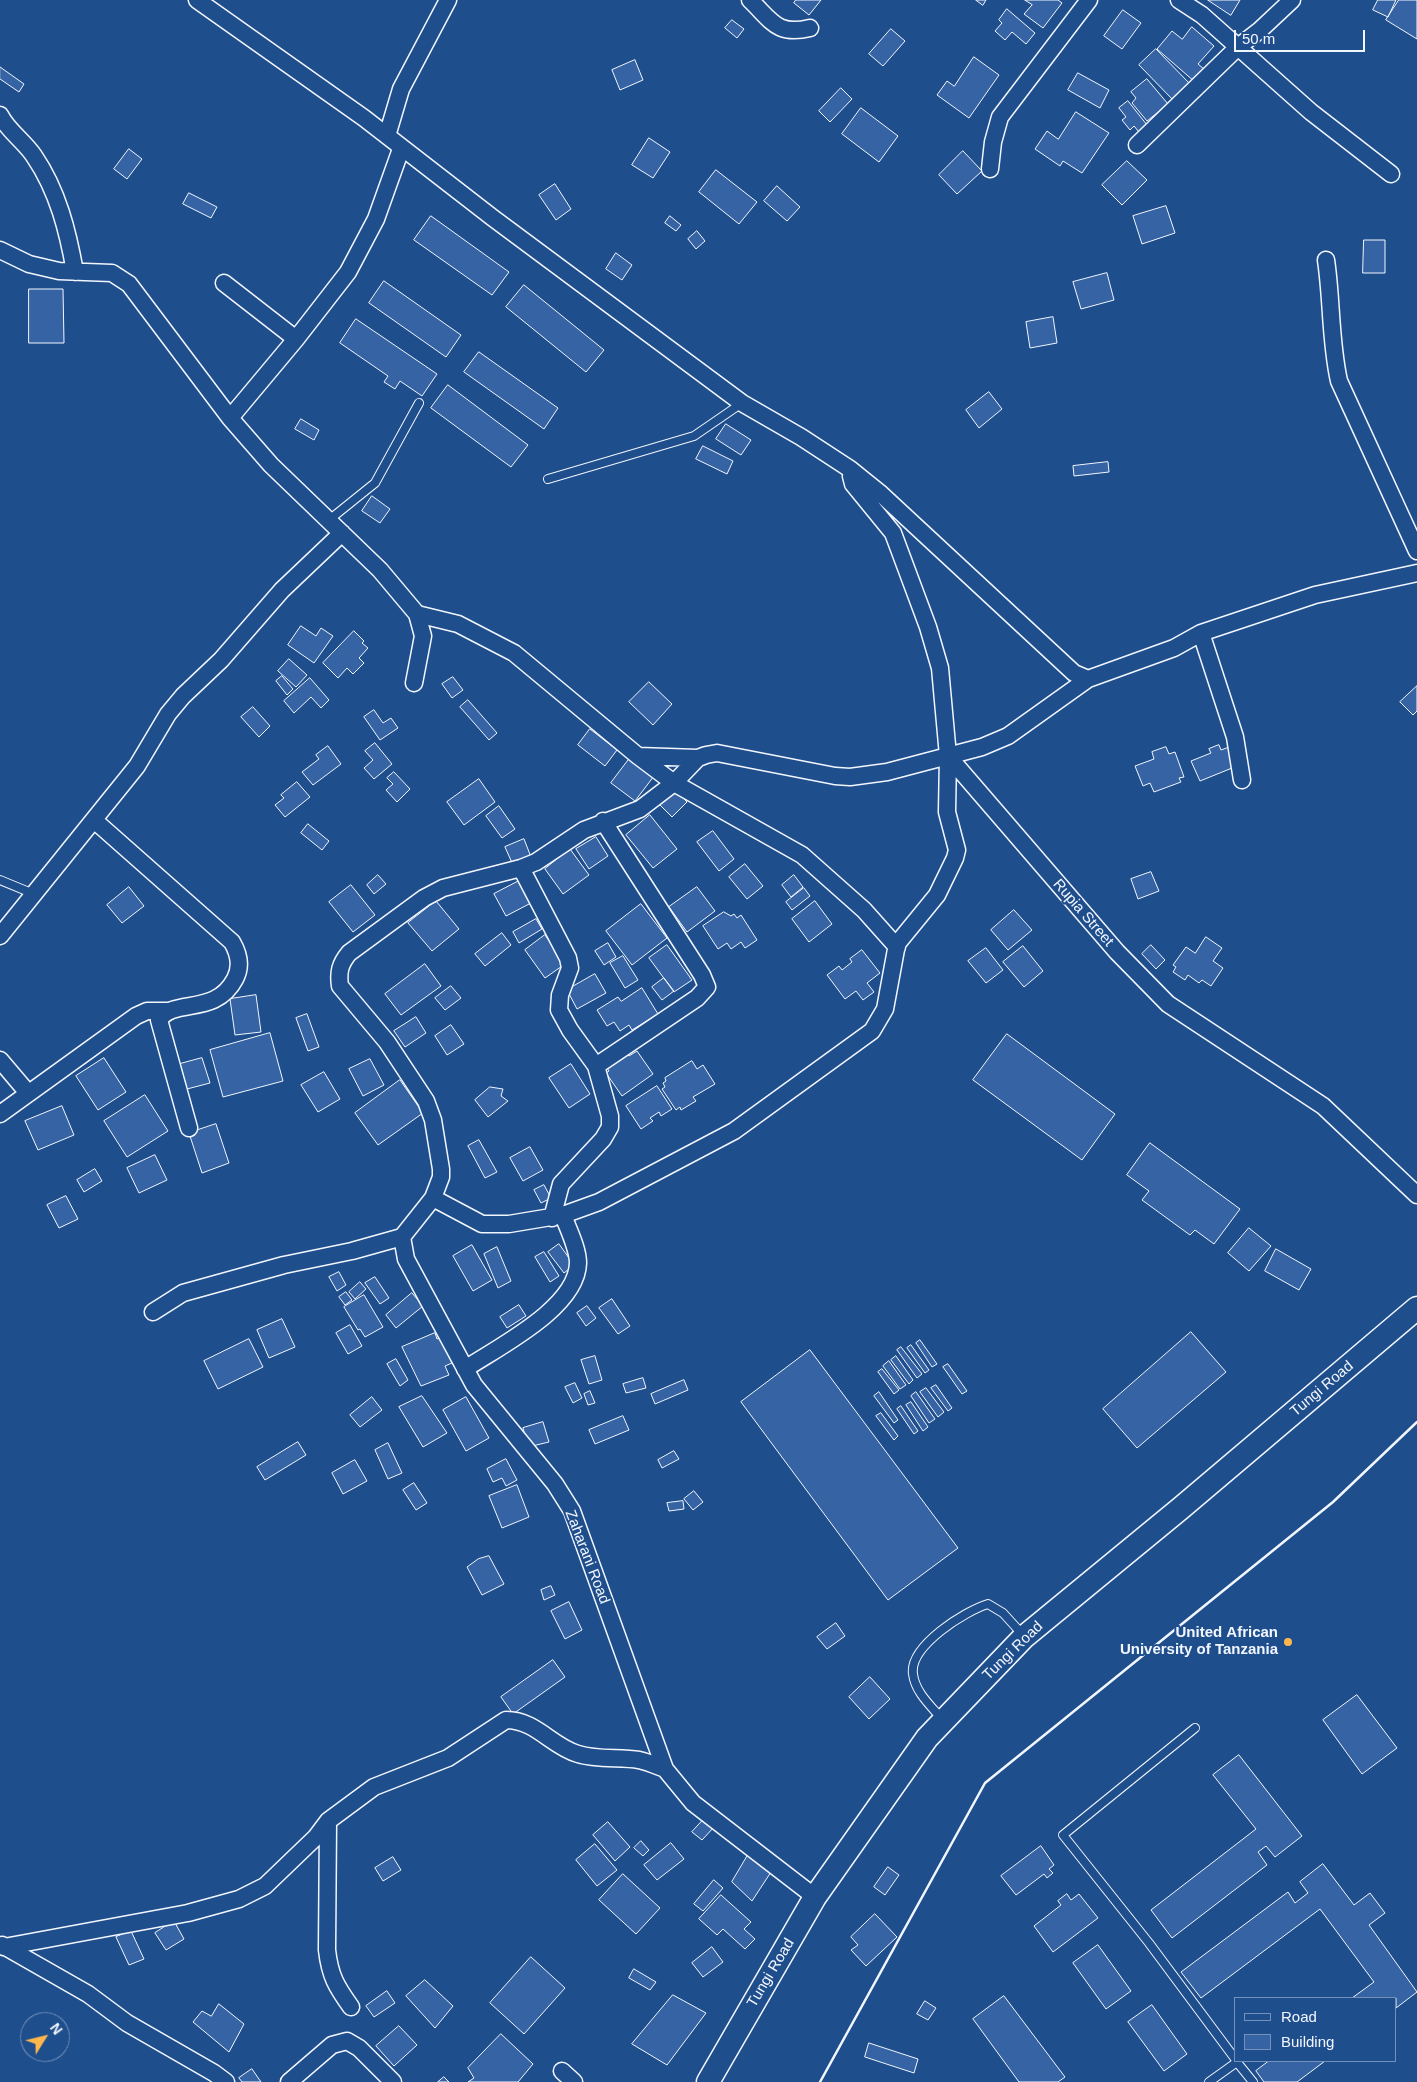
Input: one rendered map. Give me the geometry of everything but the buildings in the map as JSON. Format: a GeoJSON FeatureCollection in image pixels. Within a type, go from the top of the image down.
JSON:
{"type":"FeatureCollection","features":[{"type":"Feature","properties":{"kind":"main road","name":"Tungi Road"},"geometry":{"type":"LineString","coordinates":[[708,2082],[814,1897],[927,1738],[943,1720],[1024,1636],[1189,1502],[1417,1308]]}},
{"type":"Feature","properties":{"kind":"street"},"geometry":{"type":"LineString","coordinates":[[198,0],[387,136],[742,403],[795,433],[850,469],[881,494],[1074,673],[1088,679]]}},
{"type":"Feature","properties":{"kind":"street"},"geometry":{"type":"LineString","coordinates":[[387,136],[401,90],[448,0]]}},
{"type":"Feature","properties":{"kind":"street"},"geometry":{"type":"LineString","coordinates":[[750,0],[778,28],[792,32],[810,28]]}},
{"type":"Feature","properties":{"kind":"street"},"geometry":{"type":"LineString","coordinates":[[990,169],[993,142],[1000,116],[1089,0]]}},
{"type":"Feature","properties":{"kind":"street"},"geometry":{"type":"LineString","coordinates":[[1179,0],[1202,15],[1311,112],[1391,174]]}},
{"type":"Feature","properties":{"kind":"street"},"geometry":{"type":"LineString","coordinates":[[1137,145],[1238,47],[1260,30],[1292,0]]}},
{"type":"Feature","properties":{"kind":"street"},"geometry":{"type":"LineString","coordinates":[[0,115],[7,126],[33,154],[51,187],[69,238],[75,272]]}},
{"type":"Feature","properties":{"kind":"street"},"geometry":{"type":"LineString","coordinates":[[230,418],[296,340],[348,272],[376,219],[401,148]]}},
{"type":"Feature","properties":{"kind":"street"},"geometry":{"type":"LineString","coordinates":[[0,250],[28,264],[75,272],[112,273],[129,284],[230,418],[271,465],[380,570],[417,614],[423,636],[414,683]]}},
{"type":"Feature","properties":{"kind":"street"},"geometry":{"type":"LineString","coordinates":[[1326,260],[1330,284],[1334,358],[1339,381],[1417,550]]}},
{"type":"Feature","properties":{"kind":"street"},"geometry":{"type":"LineString","coordinates":[[224,283],[296,340]]}},
{"type":"Feature","properties":{"kind":"street"},"geometry":{"type":"LineString","coordinates":[[434,1198],[482,1224],[509,1224],[558,1217],[599,1202],[734,1130],[872,1032],[885,1009],[897,948],[937,895],[957,850],[947,812],[948,756],[940,668],[928,627],[893,534],[853,484],[850,469]]}},
{"type":"Feature","properties":{"kind":"street"},"geometry":{"type":"LineString","coordinates":[[0,936],[137,766],[168,714],[183,696],[221,660],[282,590],[342,533]]}},
{"type":"Feature","properties":{"kind":"street"},"geometry":{"type":"LineString","coordinates":[[153,1312],[183,1293],[284,1265],[352,1251],[402,1237],[434,1198],[441,1168],[430,1110],[387,1042],[340,986],[338,974],[341,963],[356,946],[424,898],[443,888],[521,868],[536,862],[579,832],[640,808],[674,783],[698,758],[706,754],[717,754],[822,774],[850,777],[887,772],[982,747],[1008,736],[1088,679],[1174,648],[1201,633],[1314,595],[1417,573]]}},
{"type":"Feature","properties":{"kind":"street"},"geometry":{"type":"LineString","coordinates":[[417,614],[458,624],[514,653],[638,756],[674,783],[802,855],[864,910],[897,948]]}},
{"type":"Feature","properties":{"kind":"street"},"geometry":{"type":"LineString","coordinates":[[1201,633],[1231,722],[1242,780]]}},
{"type":"Feature","properties":{"kind":"street"},"geometry":{"type":"LineString","coordinates":[[638,756],[698,758]]}},
{"type":"Feature","properties":{"kind":"street","name":"Rupia Street"},"geometry":{"type":"LineString","coordinates":[[948,756],[1117,952],[1168,1004],[1323,1106],[1417,1195]]}},
{"type":"Feature","properties":{"kind":"street"},"geometry":{"type":"LineString","coordinates":[[0,1114],[136,1016],[147,1011],[168,1011],[211,1002],[230,988],[239,965],[236,948],[232,942],[94,820]]}},
{"type":"Feature","properties":{"kind":"street"},"geometry":{"type":"LineString","coordinates":[[596,1066],[697,998],[707,987],[702,974],[603,822]]}},
{"type":"Feature","properties":{"kind":"street"},"geometry":{"type":"LineString","coordinates":[[465,1369],[541,1319],[558,1304],[568,1290],[576,1272],[578,1261],[558,1217],[561,1184],[604,1139],[610,1127],[610,1116],[596,1066],[570,1030],[559,1010],[560,995],[570,968],[568,958],[521,868]]}},
{"type":"Feature","properties":{"kind":"street"},"geometry":{"type":"LineString","coordinates":[[168,1011],[161,1016],[158,1024],[189,1128]]}},
{"type":"Feature","properties":{"kind":"street"},"geometry":{"type":"LineString","coordinates":[[0,1060],[28,1093]]}},
{"type":"Feature","properties":{"kind":"street","name":"Zaharani Road"},"geometry":{"type":"LineString","coordinates":[[402,1237],[406,1259],[479,1392],[555,1484],[572,1510],[665,1769],[693,1803],[814,1897]]}},
{"type":"Feature","properties":{"kind":"street"},"geometry":{"type":"LineString","coordinates":[[2,1945],[188,1913],[239,1899],[265,1886],[316,1838],[328,1821],[381,1783],[448,1758],[506,1720],[516,1720],[533,1726],[567,1749],[579,1754],[639,1760],[665,1769]]}},
{"type":"Feature","properties":{"kind":"street"},"geometry":{"type":"LineString","coordinates":[[328,1821],[327,1950],[329,1970],[334,1983],[351,2007]]}},
{"type":"Feature","properties":{"kind":"street"},"geometry":{"type":"LineString","coordinates":[[2,1945],[88,1994],[128,2023],[214,2073],[226,2082]]}},
{"type":"Feature","properties":{"kind":"street"},"geometry":{"type":"LineString","coordinates":[[289,2082],[332,2046],[346,2041],[359,2048],[393,2082]]}},
{"type":"Feature","properties":{"kind":"lane"},"geometry":{"type":"LineString","coordinates":[[548,479],[694,436],[742,403]]}},
{"type":"Feature","properties":{"kind":"lane"},"geometry":{"type":"LineString","coordinates":[[329,520],[374,483],[419,404]]}},
{"type":"Feature","properties":{"kind":"lane"},"geometry":{"type":"LineString","coordinates":[[0,880],[34,894]]}},
{"type":"Feature","properties":{"kind":"lane"},"geometry":{"type":"LineString","coordinates":[[943,1720],[919,1691],[913,1674],[913,1662],[920,1649],[956,1619],[976,1607],[988,1604],[1003,1613],[1024,1636]]}},
{"type":"Feature","properties":{"kind":"lane"},"geometry":{"type":"LineString","coordinates":[[1195,1728],[1063,1835],[1149,1943],[1234,2058]]}},
{"type":"Feature","properties":{"kind":"lane"},"geometry":{"type":"LineString","coordinates":[[1209,2082],[1235,2062]]}},
{"type":"Feature","properties":{"kind":"lane"},"geometry":{"type":"LineString","coordinates":[[1237,2062],[1254,2082]]}},
{"type":"Feature","properties":{"kind":"wall"},"geometry":{"type":"LineString","coordinates":[[820,2082],[985,1783],[1333,1502],[1417,1422]]}},
{"type":"Feature","properties":{"kind":"place","name":"United African University of Tanzania"},"geometry":{"type":"Point","coordinates":[1288,1642]}}]}
